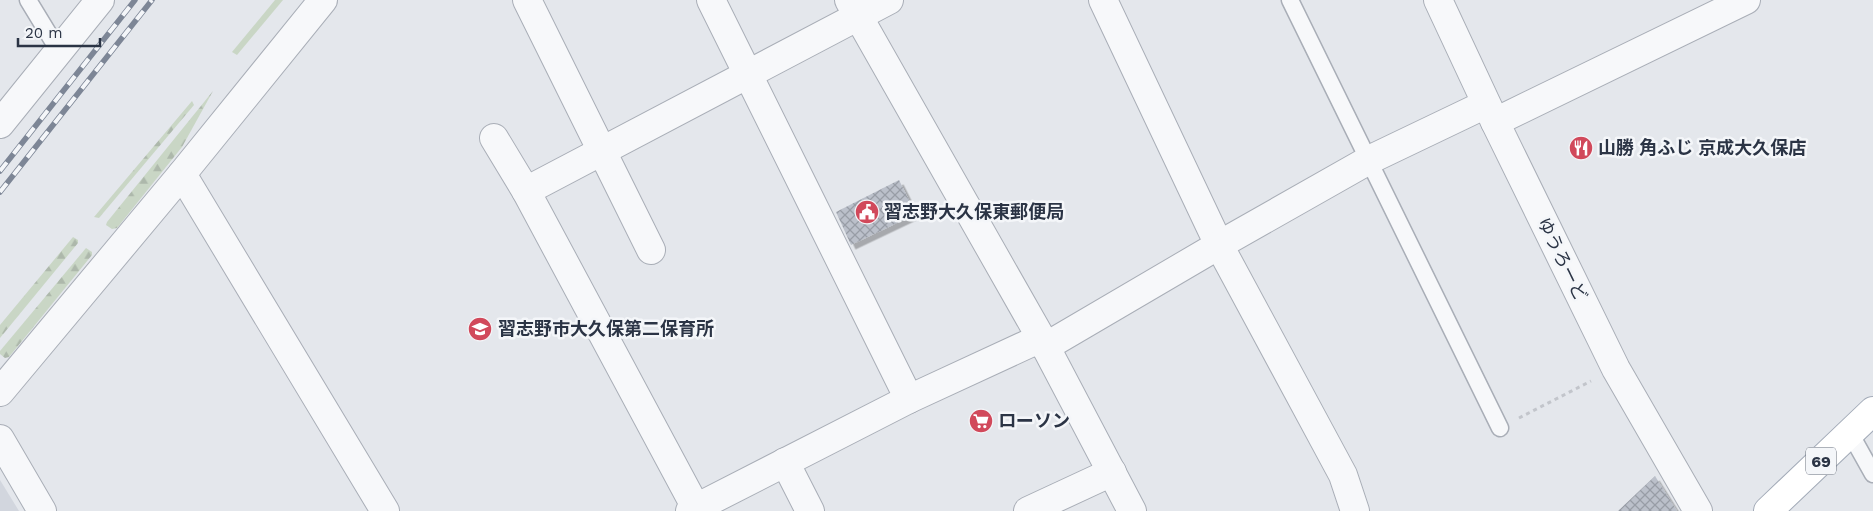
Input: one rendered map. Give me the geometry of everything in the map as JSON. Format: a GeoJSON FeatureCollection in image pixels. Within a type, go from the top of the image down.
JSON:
{"type":"FeatureCollection","features":[{"type":"Feature","properties":{"kind":"main road","name":"69"},"geometry":{"type":"LineString","coordinates":[[1768,511],[1873,411]]}},
{"type":"Feature","properties":{"kind":"street"},"geometry":{"type":"LineString","coordinates":[[0,124],[100,0]]}},
{"type":"Feature","properties":{"kind":"street"},"geometry":{"type":"LineString","coordinates":[[0,392],[182,174],[323,0]]}},
{"type":"Feature","properties":{"kind":"street"},"geometry":{"type":"LineString","coordinates":[[527,0],[652,250]]}},
{"type":"Feature","properties":{"kind":"street"},"geometry":{"type":"LineString","coordinates":[[711,0],[909,399]]}},
{"type":"Feature","properties":{"kind":"street"},"geometry":{"type":"LineString","coordinates":[[526,191],[747,74],[854,8],[889,0]]}},
{"type":"Feature","properties":{"kind":"street"},"geometry":{"type":"LineString","coordinates":[[1103,0],[1219,245],[1343,475],[1355,511]]}},
{"type":"Feature","properties":{"kind":"street","name":"ゆうろーど"},"geometry":{"type":"LineString","coordinates":[[1438,0],[1616,369],[1698,511]]}},
{"type":"Feature","properties":{"kind":"street"},"geometry":{"type":"LineString","coordinates":[[494,138],[526,191],[693,509],[909,399],[1043,342],[1369,160],[1491,113],[1746,0]]}},
{"type":"Feature","properties":{"kind":"street"},"geometry":{"type":"LineString","coordinates":[[854,8],[1043,342],[1132,511]]}},
{"type":"Feature","properties":{"kind":"street"},"geometry":{"type":"LineString","coordinates":[[182,174],[385,511]]}},
{"type":"Feature","properties":{"kind":"street"},"geometry":{"type":"LineString","coordinates":[[0,439],[42,511]]}},
{"type":"Feature","properties":{"kind":"street"},"geometry":{"type":"LineString","coordinates":[[785,462],[810,511]]}},
{"type":"Feature","properties":{"kind":"street"},"geometry":{"type":"LineString","coordinates":[[1028,511],[1112,472]]}},
{"type":"Feature","properties":{"kind":"lane"},"geometry":{"type":"LineString","coordinates":[[28,0],[59,51]]}},
{"type":"Feature","properties":{"kind":"lane"},"geometry":{"type":"LineString","coordinates":[[1290,0],[1500,428]]}},
{"type":"Feature","properties":{"kind":"lane"},"geometry":{"type":"LineString","coordinates":[[1850,433],[1873,474]]}},
{"type":"Feature","properties":{"kind":"path"},"geometry":{"type":"LineString","coordinates":[[1500,428],[1616,369]]}},
{"type":"Feature","properties":{"kind":"shaded area"},"geometry":{"type":"Polygon","coordinates":[[[0,480],[19,511],[0,511],[0,480]]]}},
{"type":"Feature","properties":{"kind":"green space"},"geometry":{"type":"Polygon","coordinates":[[[275,0],[283,0],[237,55],[232,52],[275,0]]]}},
{"type":"Feature","properties":{"kind":"green space"},"geometry":{"type":"Polygon","coordinates":[[[213,91],[182,147],[117,228],[112,229],[106,225],[107,222],[213,91]]]}},
{"type":"Feature","properties":{"kind":"green space"},"geometry":{"type":"Polygon","coordinates":[[[192,101],[194,105],[99,218],[94,217],[192,101]]]}},
{"type":"Feature","properties":{"kind":"green space"},"geometry":{"type":"Polygon","coordinates":[[[73,237],[78,240],[78,243],[0,338],[0,325],[73,237]]]}},
{"type":"Feature","properties":{"kind":"green space"},"geometry":{"type":"Polygon","coordinates":[[[86,248],[92,252],[92,255],[9,357],[5,358],[0,354],[0,351],[86,248]]]}},
{"type":"Feature","properties":{"kind":"building"},"geometry":{"type":"Polygon","coordinates":[[[899,180],[916,214],[851,245],[836,212],[899,180]]]}},
{"type":"Feature","properties":{"kind":"building"},"geometry":{"type":"Polygon","coordinates":[[[1655,476],[1677,511],[1618,511],[1655,476]]]}},
{"type":"Feature","properties":{"kind":"railway"},"geometry":{"type":"LineString","coordinates":[[0,171],[135,0]]}},
{"type":"Feature","properties":{"kind":"railway"},"geometry":{"type":"LineString","coordinates":[[0,192],[152,0]]}},
{"type":"Feature","properties":{"kind":"place","name":"山勝 角ふじ 京成大久保店"},"geometry":{"type":"Point","coordinates":[1581,148]}},
{"type":"Feature","properties":{"kind":"place","name":"習志野大久保東郵便局"},"geometry":{"type":"Point","coordinates":[867,212]}},
{"type":"Feature","properties":{"kind":"place","name":"習志野市大久保第二保育所"},"geometry":{"type":"Point","coordinates":[480,329]}},
{"type":"Feature","properties":{"kind":"place","name":"ローソン"},"geometry":{"type":"Point","coordinates":[981,421]}}]}
